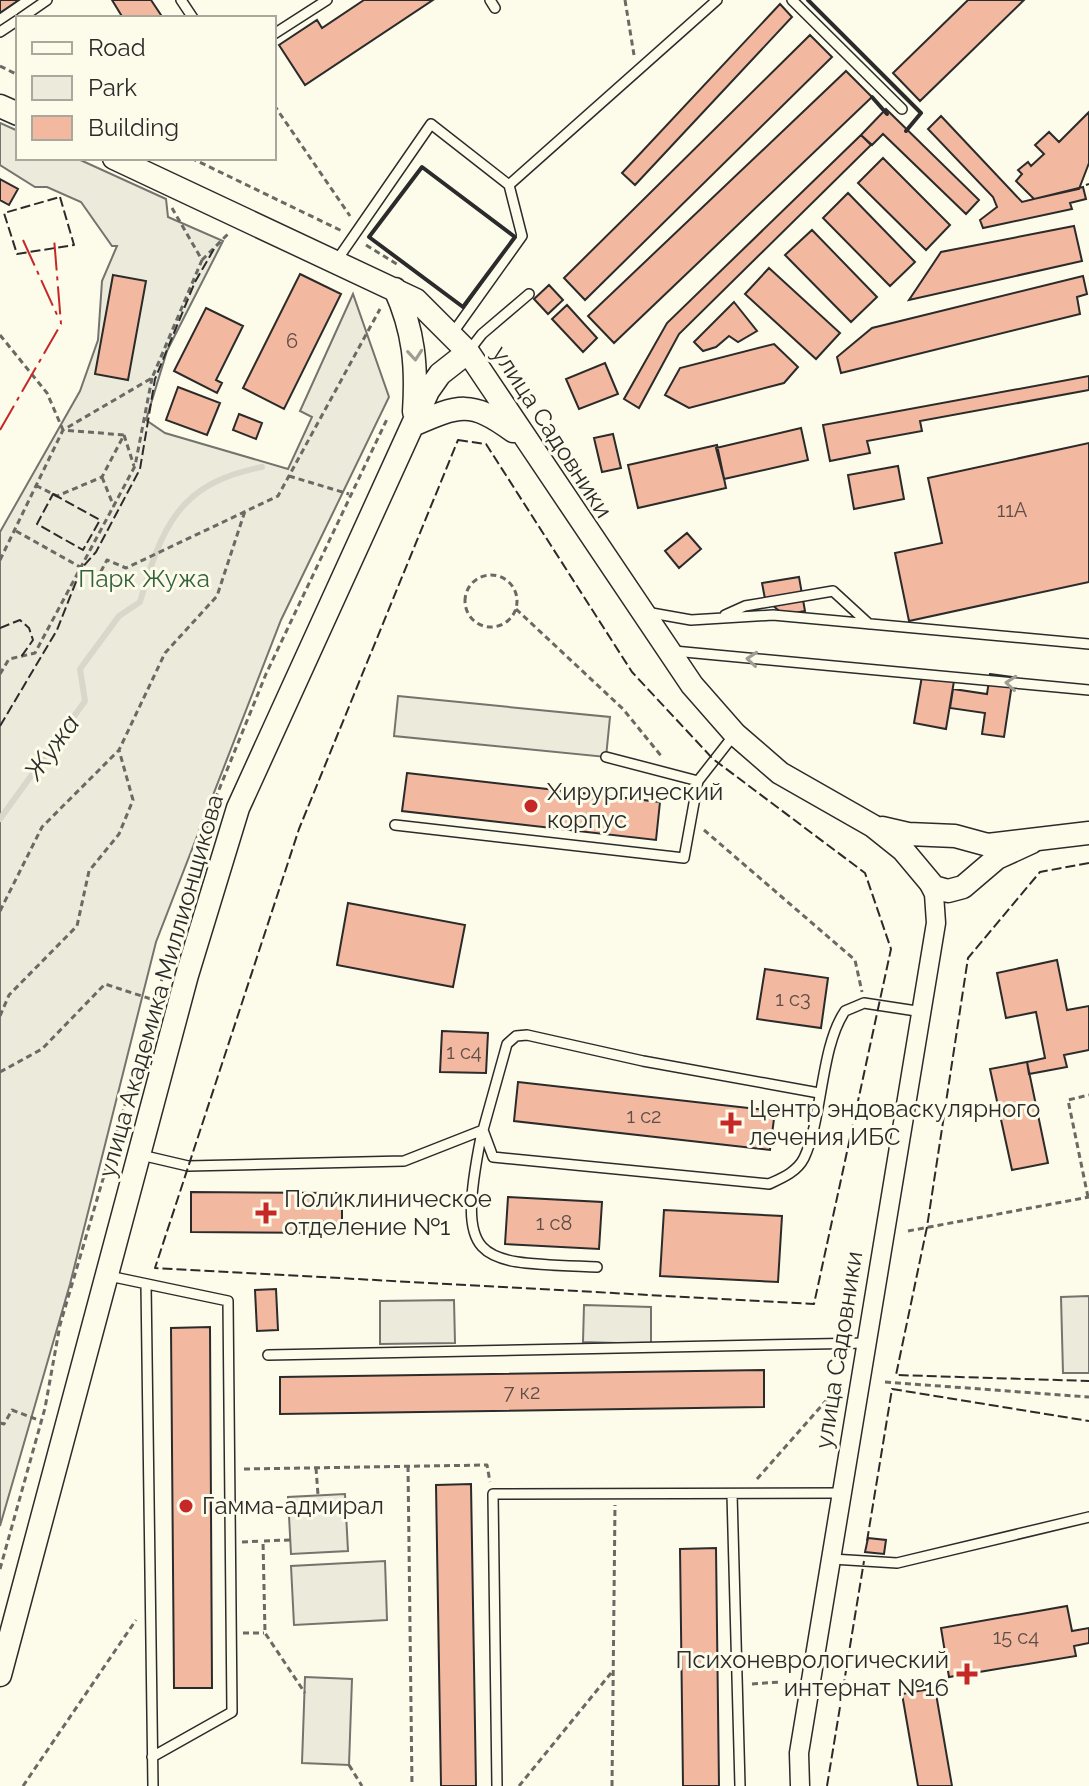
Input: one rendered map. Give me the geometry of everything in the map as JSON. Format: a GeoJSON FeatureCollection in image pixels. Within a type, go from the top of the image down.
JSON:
{"type":"FeatureCollection","features":[{"type":"Feature","properties":{"kind":"street","name":"улица Садовники"},"geometry":{"type":"LineString","coordinates":[[118,160],[393,286],[416,300],[468,352],[639,611],[667,651],[735,734],[780,773],[873,826],[903,850],[934,894],[936,923],[923,1012],[799,1753],[800,1786]]}},
{"type":"Feature","properties":{"kind":"street"},"geometry":{"type":"LineString","coordinates":[[393,286],[412,330],[416,354],[413,425],[457,408],[470,407],[482,409],[528,442]]}},
{"type":"Feature","properties":{"kind":"street","name":"улица Академика Миллионщикова"},"geometry":{"type":"LineString","coordinates":[[0,1675],[187,975],[238,808],[413,425],[440,374],[468,352]]}},
{"type":"Feature","properties":{"kind":"street","name":"улица Садовники"},"geometry":{"type":"LineString","coordinates":[[873,826],[908,834],[962,838],[988,845],[1032,842]]}},
{"type":"Feature","properties":{"kind":"street"},"geometry":{"type":"LineString","coordinates":[[926,879],[948,891],[967,884],[997,858],[1032,842],[1089,833]]}},
{"type":"Feature","properties":{"kind":"street","name":"улица Садовники"},"geometry":{"type":"LineString","coordinates":[[926,879],[922,852],[939,836]]}},
{"type":"Feature","properties":{"kind":"street"},"geometry":{"type":"LineString","coordinates":[[962,838],[976,858],[967,884]]}},
{"type":"Feature","properties":{"kind":"street","name":"улица Садовники"},"geometry":{"type":"LineString","coordinates":[[936,923],[943,909],[967,884]]}},
{"type":"Feature","properties":{"kind":"lane"},"geometry":{"type":"LineString","coordinates":[[23,16],[47,0]]}},
{"type":"Feature","properties":{"kind":"lane"},"geometry":{"type":"LineString","coordinates":[[276,33],[327,0]]}},
{"type":"Feature","properties":{"kind":"lane"},"geometry":{"type":"LineString","coordinates":[[509,185],[717,0]]}},
{"type":"Feature","properties":{"kind":"lane"},"geometry":{"type":"LineString","coordinates":[[792,0],[902,109]]}},
{"type":"Feature","properties":{"kind":"lane"},"geometry":{"type":"LineString","coordinates":[[337,260],[431,124],[509,185],[522,236],[452,334]]}},
{"type":"Feature","properties":{"kind":"lane"},"geometry":{"type":"LineString","coordinates":[[468,352],[482,334],[529,294]]}},
{"type":"Feature","properties":{"kind":"lane"},"geometry":{"type":"LineString","coordinates":[[718,618],[745,606],[833,591],[869,624]]}},
{"type":"Feature","properties":{"kind":"lane"},"geometry":{"type":"LineString","coordinates":[[639,611],[691,620],[773,615],[1089,644]]}},
{"type":"Feature","properties":{"kind":"lane"},"geometry":{"type":"LineString","coordinates":[[667,651],[1089,690]]}},
{"type":"Feature","properties":{"kind":"lane"},"geometry":{"type":"LineString","coordinates":[[395,825],[684,858],[698,781],[735,734]]}},
{"type":"Feature","properties":{"kind":"lane"},"geometry":{"type":"LineString","coordinates":[[606,757],[698,781]]}},
{"type":"Feature","properties":{"kind":"lane"},"geometry":{"type":"LineString","coordinates":[[483,1130],[485,1143],[493,1157],[769,1184],[789,1175],[804,1159],[841,1017],[851,1007],[864,1003],[923,1012]]}},
{"type":"Feature","properties":{"kind":"lane"},"geometry":{"type":"LineString","coordinates":[[597,1267],[513,1263],[486,1253],[472,1228],[469,1197],[483,1130],[507,1044],[516,1036],[527,1035],[643,1061],[819,1093]]}},
{"type":"Feature","properties":{"kind":"lane"},"geometry":{"type":"LineString","coordinates":[[138,1154],[188,1166],[404,1161],[483,1130]]}},
{"type":"Feature","properties":{"kind":"lane"},"geometry":{"type":"LineString","coordinates":[[105,1275],[228,1301],[232,1712],[152,1757]]}},
{"type":"Feature","properties":{"kind":"lane"},"geometry":{"type":"LineString","coordinates":[[146,1284],[153,1786]]}},
{"type":"Feature","properties":{"kind":"lane"},"geometry":{"type":"LineString","coordinates":[[268,1355],[867,1343]]}},
{"type":"Feature","properties":{"kind":"lane"},"geometry":{"type":"LineString","coordinates":[[497,1786],[493,1494],[842,1493]]}},
{"type":"Feature","properties":{"kind":"lane"},"geometry":{"type":"LineString","coordinates":[[734,1494],[740,1786]]}},
{"type":"Feature","properties":{"kind":"lane"},"geometry":{"type":"LineString","coordinates":[[832,1559],[897,1563],[1089,1517]]}},
{"type":"Feature","properties":{"kind":"path"},"geometry":{"type":"LineString","coordinates":[[625,0],[637,71]]}},
{"type":"Feature","properties":{"kind":"path"},"geometry":{"type":"LineString","coordinates":[[16,531],[98,577],[107,560],[126,568],[278,496],[393,286],[276,108]]}},
{"type":"Feature","properties":{"kind":"path"},"geometry":{"type":"LineString","coordinates":[[195,160],[356,233]]}},
{"type":"Feature","properties":{"kind":"path"},"geometry":{"type":"LineString","coordinates":[[166,199],[202,260]]}},
{"type":"Feature","properties":{"kind":"path"},"geometry":{"type":"LineString","coordinates":[[0,674],[9,659],[35,653],[114,507],[135,466],[152,378],[202,260],[231,231]]}},
{"type":"Feature","properties":{"kind":"path"},"geometry":{"type":"LineString","coordinates":[[0,335],[47,393],[63,430]]}},
{"type":"Feature","properties":{"kind":"path"},"geometry":{"type":"LineString","coordinates":[[0,560],[63,430],[152,378]]}},
{"type":"Feature","properties":{"kind":"path"},"geometry":{"type":"LineString","coordinates":[[63,430],[124,435]]}},
{"type":"Feature","properties":{"kind":"path"},"geometry":{"type":"LineString","coordinates":[[124,435],[135,466]]}},
{"type":"Feature","properties":{"kind":"path"},"geometry":{"type":"LineString","coordinates":[[37,486],[57,496],[102,477],[124,435]]}},
{"type":"Feature","properties":{"kind":"path"},"geometry":{"type":"LineString","coordinates":[[289,476],[349,494]]}},
{"type":"Feature","properties":{"kind":"path"},"geometry":{"type":"LineString","coordinates":[[102,477],[114,507]]}},
{"type":"Feature","properties":{"kind":"path"},"geometry":{"type":"LineString","coordinates":[[0,911],[42,827],[119,750],[165,653],[217,596],[245,511]]}},
{"type":"Feature","properties":{"kind":"path"},"geometry":{"type":"LineString","coordinates":[[516,609],[506,623],[489,627],[468,614],[465,597],[473,581],[488,574],[497,575],[516,592],[516,609],[623,709],[677,775]]}},
{"type":"Feature","properties":{"kind":"path"},"geometry":{"type":"LineString","coordinates":[[0,1016],[9,995],[77,926],[89,871],[119,834],[133,800],[119,750]]}},
{"type":"Feature","properties":{"kind":"path"},"geometry":{"type":"LineString","coordinates":[[690,823],[700,827],[855,960],[864,1003]]}},
{"type":"Feature","properties":{"kind":"path"},"geometry":{"type":"LineString","coordinates":[[0,1072],[42,1049],[105,984],[154,1000]]}},
{"type":"Feature","properties":{"kind":"path"},"geometry":{"type":"LineString","coordinates":[[908,1231],[1088,1197],[1068,1100],[1089,1095]]}},
{"type":"Feature","properties":{"kind":"path"},"geometry":{"type":"LineString","coordinates":[[885,1382],[1089,1397]]}},
{"type":"Feature","properties":{"kind":"path"},"geometry":{"type":"LineString","coordinates":[[734,1494],[764,1474],[831,1395]]}},
{"type":"Feature","properties":{"kind":"path"},"geometry":{"type":"LineString","coordinates":[[0,1423],[4,1424],[12,1410],[41,1421]]}},
{"type":"Feature","properties":{"kind":"path"},"geometry":{"type":"LineString","coordinates":[[251,1469],[487,1465],[493,1494]]}},
{"type":"Feature","properties":{"kind":"path"},"geometry":{"type":"LineString","coordinates":[[408,1466],[412,1786]]}},
{"type":"Feature","properties":{"kind":"path"},"geometry":{"type":"LineString","coordinates":[[316,1468],[318,1495]]}},
{"type":"Feature","properties":{"kind":"path"},"geometry":{"type":"LineString","coordinates":[[612,1786],[615,1494]]}},
{"type":"Feature","properties":{"kind":"path"},"geometry":{"type":"LineString","coordinates":[[230,1542],[290,1540]]}},
{"type":"Feature","properties":{"kind":"path"},"geometry":{"type":"LineString","coordinates":[[263,1541],[265,1633],[305,1693]]}},
{"type":"Feature","properties":{"kind":"path"},"geometry":{"type":"LineString","coordinates":[[23,1786],[150,1599]]}},
{"type":"Feature","properties":{"kind":"path"},"geometry":{"type":"LineString","coordinates":[[232,1633],[265,1633]]}},
{"type":"Feature","properties":{"kind":"path"},"geometry":{"type":"LineString","coordinates":[[519,1786],[611,1673]]}},
{"type":"Feature","properties":{"kind":"path"},"geometry":{"type":"LineString","coordinates":[[737,1686],[780,1682]]}},
{"type":"Feature","properties":{"kind":"path"},"geometry":{"type":"LineString","coordinates":[[349,1765],[362,1786]]}},
{"type":"Feature","properties":{"kind":"green space","name":"Парк Жужа"},"geometry":{"type":"Polygon","coordinates":[[[0,123],[16,130],[16,160],[80,160],[166,199],[168,217],[223,241],[167,351],[146,420],[165,433],[288,469],[312,417],[300,411],[353,294],[389,397],[281,620],[156,942],[70,1284],[0,1526],[0,532],[80,391],[98,340],[102,281],[117,246],[112,246],[81,202],[47,187],[35,187],[0,165],[0,123]]]}},
{"type":"Feature","properties":{"kind":"green space"},"geometry":{"type":"Polygon","coordinates":[[[1089,1296],[1089,1373],[1063,1373],[1061,1297],[1089,1296]]]}},
{"type":"Feature","properties":{"kind":"green space"},"geometry":{"type":"Polygon","coordinates":[[[454,1300],[455,1343],[380,1344],[380,1301],[454,1300]]]}},
{"type":"Feature","properties":{"kind":"green space"},"geometry":{"type":"Polygon","coordinates":[[[584,1305],[651,1307],[651,1344],[583,1342],[584,1305]]]}},
{"type":"Feature","properties":{"kind":"green space"},"geometry":{"type":"Polygon","coordinates":[[[345,1494],[348,1551],[291,1554],[288,1497],[345,1494]]]}},
{"type":"Feature","properties":{"kind":"green space"},"geometry":{"type":"Polygon","coordinates":[[[385,1561],[387,1620],[294,1625],[291,1566],[385,1561]]]}},
{"type":"Feature","properties":{"kind":"green space"},"geometry":{"type":"Polygon","coordinates":[[[305,1677],[352,1679],[349,1765],[302,1763],[305,1677]]]}},
{"type":"Feature","properties":{"kind":"shaded area"},"geometry":{"type":"Polygon","coordinates":[[[398,696],[610,717],[606,757],[394,736],[398,696]]]}},
{"type":"Feature","properties":{"kind":"building"},"geometry":{"type":"Polygon","coordinates":[[[0,0],[19,0],[0,13],[0,0]]]}},
{"type":"Feature","properties":{"kind":"building"},"geometry":{"type":"Polygon","coordinates":[[[112,0],[151,0],[162,16],[122,16],[112,0]]]}},
{"type":"Feature","properties":{"kind":"building"},"geometry":{"type":"Polygon","coordinates":[[[364,0],[433,0],[305,85],[279,45],[317,20],[322,28],[364,0]]]}},
{"type":"Feature","properties":{"kind":"building"},"geometry":{"type":"Polygon","coordinates":[[[968,0],[1024,0],[920,101],[893,73],[968,0]]]}},
{"type":"Feature","properties":{"kind":"building"},"geometry":{"type":"Polygon","coordinates":[[[780,4],[792,17],[635,185],[622,173],[780,4]]]}},
{"type":"Feature","properties":{"kind":"building"},"geometry":{"type":"Polygon","coordinates":[[[810,35],[832,57],[585,300],[564,278],[810,35]]]}},
{"type":"Feature","properties":{"kind":"building"},"geometry":{"type":"Polygon","coordinates":[[[846,71],[872,97],[614,343],[588,316],[846,71]]]}},
{"type":"Feature","properties":{"kind":"building"},"geometry":{"type":"Polygon","coordinates":[[[886,109],[979,200],[966,214],[883,134],[872,145],[861,135],[886,109]]]}},
{"type":"Feature","properties":{"kind":"building"},"geometry":{"type":"Polygon","coordinates":[[[1089,112],[1089,163],[1079,189],[1034,199],[1016,181],[1022,174],[1018,170],[1028,162],[1031,166],[1044,154],[1035,145],[1049,132],[1059,142],[1089,112]]]}},
{"type":"Feature","properties":{"kind":"building"},"geometry":{"type":"Polygon","coordinates":[[[941,116],[1022,202],[1083,187],[1086,199],[1070,203],[1072,209],[983,228],[980,220],[997,207],[993,197],[928,129],[941,116]]]}},
{"type":"Feature","properties":{"kind":"building"},"geometry":{"type":"Polygon","coordinates":[[[861,135],[871,145],[679,334],[639,408],[624,399],[667,323],[861,135]]]}},
{"type":"Feature","properties":{"kind":"building"},"geometry":{"type":"Polygon","coordinates":[[[883,158],[950,225],[926,250],[858,183],[883,158]]]}},
{"type":"Feature","properties":{"kind":"building"},"geometry":{"type":"Polygon","coordinates":[[[0,179],[18,189],[9,205],[0,200],[0,179]]]}},
{"type":"Feature","properties":{"kind":"building"},"geometry":{"type":"Polygon","coordinates":[[[848,193],[915,262],[890,286],[823,218],[848,193]]]}},
{"type":"Feature","properties":{"kind":"building"},"geometry":{"type":"Polygon","coordinates":[[[1074,226],[1082,261],[909,300],[941,252],[1074,226]]]}},
{"type":"Feature","properties":{"kind":"building"},"geometry":{"type":"Polygon","coordinates":[[[812,230],[877,297],[851,322],[785,255],[812,230]]]}},
{"type":"Feature","properties":{"kind":"building"},"geometry":{"type":"Polygon","coordinates":[[[769,268],[840,333],[816,359],[745,294],[769,268]]]}},
{"type":"Feature","properties":{"kind":"building"},"geometry":{"type":"Polygon","coordinates":[[[300,274],[341,294],[284,409],[243,388],[300,274]]]}},
{"type":"Feature","properties":{"kind":"building"},"geometry":{"type":"Polygon","coordinates":[[[113,275],[146,281],[128,380],[95,374],[113,275]]]}},
{"type":"Feature","properties":{"kind":"building"},"geometry":{"type":"Polygon","coordinates":[[[1083,276],[1087,294],[1077,297],[1080,314],[841,373],[837,357],[872,328],[1083,276]]]}},
{"type":"Feature","properties":{"kind":"building"},"geometry":{"type":"Polygon","coordinates":[[[549,285],[563,300],[548,314],[534,299],[549,285]]]}},
{"type":"Feature","properties":{"kind":"building"},"geometry":{"type":"Polygon","coordinates":[[[734,302],[757,331],[738,342],[729,336],[716,347],[703,351],[694,342],[734,302]]]}},
{"type":"Feature","properties":{"kind":"building"},"geometry":{"type":"Polygon","coordinates":[[[567,305],[597,338],[583,352],[552,319],[567,305]]]}},
{"type":"Feature","properties":{"kind":"building"},"geometry":{"type":"Polygon","coordinates":[[[206,308],[243,326],[216,380],[222,383],[217,393],[174,371],[206,308]]]}},
{"type":"Feature","properties":{"kind":"building"},"geometry":{"type":"Polygon","coordinates":[[[774,344],[798,367],[784,383],[689,408],[665,395],[680,368],[774,344]]]}},
{"type":"Feature","properties":{"kind":"building"},"geometry":{"type":"Polygon","coordinates":[[[605,363],[618,394],[579,409],[566,379],[605,363]]]}},
{"type":"Feature","properties":{"kind":"building"},"geometry":{"type":"Polygon","coordinates":[[[1089,376],[1089,390],[920,421],[922,431],[867,441],[870,453],[830,461],[823,425],[1089,376]]]}},
{"type":"Feature","properties":{"kind":"building"},"geometry":{"type":"Polygon","coordinates":[[[178,387],[220,403],[207,435],[166,420],[178,387]]]}},
{"type":"Feature","properties":{"kind":"building"},"geometry":{"type":"Polygon","coordinates":[[[239,414],[262,423],[256,439],[233,430],[239,414]]]}},
{"type":"Feature","properties":{"kind":"building"},"geometry":{"type":"Polygon","coordinates":[[[801,428],[808,460],[724,479],[716,448],[801,428]]]}},
{"type":"Feature","properties":{"kind":"building"},"geometry":{"type":"Polygon","coordinates":[[[613,434],[621,468],[602,472],[594,438],[613,434]]]}},
{"type":"Feature","properties":{"kind":"building"},"geometry":{"type":"Polygon","coordinates":[[[1089,443],[1089,582],[909,621],[895,553],[942,543],[928,478],[1089,443]]]}},
{"type":"Feature","properties":{"kind":"building"},"geometry":{"type":"Polygon","coordinates":[[[717,445],[726,488],[638,508],[628,465],[717,445]]]}},
{"type":"Feature","properties":{"kind":"building"},"geometry":{"type":"Polygon","coordinates":[[[898,466],[904,499],[854,509],[848,475],[898,466]]]}},
{"type":"Feature","properties":{"kind":"building"},"geometry":{"type":"Polygon","coordinates":[[[687,533],[701,549],[679,568],[665,551],[687,533]]]}},
{"type":"Feature","properties":{"kind":"building"},"geometry":{"type":"Polygon","coordinates":[[[799,577],[805,611],[784,615],[765,599],[762,583],[799,577]]]}},
{"type":"Feature","properties":{"kind":"building"},"geometry":{"type":"Polygon","coordinates":[[[990,674],[1013,677],[1004,737],[982,734],[985,713],[950,708],[953,689],[987,694],[990,674]]]}},
{"type":"Feature","properties":{"kind":"building"},"geometry":{"type":"Polygon","coordinates":[[[922,676],[954,681],[946,729],[914,723],[922,676]]]}},
{"type":"Feature","properties":{"kind":"building","name":"Хирургический корпус"},"geometry":{"type":"Polygon","coordinates":[[[407,773],[660,802],[656,840],[402,811],[407,773]]]}},
{"type":"Feature","properties":{"kind":"building"},"geometry":{"type":"Polygon","coordinates":[[[348,903],[465,925],[453,987],[337,965],[348,903]]]}},
{"type":"Feature","properties":{"kind":"building"},"geometry":{"type":"Polygon","coordinates":[[[1057,960],[1067,1010],[1089,1006],[1089,1050],[1064,1055],[1067,1067],[1029,1074],[1027,1062],[1045,1058],[1036,1012],[1006,1018],[997,973],[1057,960]]]}},
{"type":"Feature","properties":{"kind":"building"},"geometry":{"type":"Polygon","coordinates":[[[765,969],[828,978],[821,1028],[757,1019],[765,969]]]}},
{"type":"Feature","properties":{"kind":"building"},"geometry":{"type":"Polygon","coordinates":[[[442,1031],[488,1033],[486,1073],[440,1072],[442,1031]]]}},
{"type":"Feature","properties":{"kind":"building"},"geometry":{"type":"Polygon","coordinates":[[[1027,1062],[1048,1163],[1012,1170],[990,1069],[1027,1062]]]}},
{"type":"Feature","properties":{"kind":"building"},"geometry":{"type":"Polygon","coordinates":[[[518,1082],[775,1111],[770,1150],[514,1121],[518,1082]]]}},
{"type":"Feature","properties":{"kind":"building","name":"Поликлиническое отделение №1"},"geometry":{"type":"Polygon","coordinates":[[[191,1192],[342,1193],[342,1233],[191,1232],[191,1192]]]}},
{"type":"Feature","properties":{"kind":"building"},"geometry":{"type":"Polygon","coordinates":[[[508,1197],[602,1202],[599,1249],[505,1244],[508,1197]]]}},
{"type":"Feature","properties":{"kind":"building"},"geometry":{"type":"Polygon","coordinates":[[[664,1210],[782,1216],[778,1282],[660,1276],[664,1210]]]}},
{"type":"Feature","properties":{"kind":"building"},"geometry":{"type":"Polygon","coordinates":[[[276,1289],[278,1330],[257,1331],[255,1290],[276,1289]]]}},
{"type":"Feature","properties":{"kind":"building"},"geometry":{"type":"Polygon","coordinates":[[[210,1327],[212,1688],[174,1688],[171,1328],[210,1327]]]}},
{"type":"Feature","properties":{"kind":"building"},"geometry":{"type":"Polygon","coordinates":[[[764,1370],[764,1407],[280,1414],[280,1377],[764,1370]]]}},
{"type":"Feature","properties":{"kind":"building"},"geometry":{"type":"Polygon","coordinates":[[[471,1484],[476,1786],[441,1786],[436,1485],[471,1484]]]}},
{"type":"Feature","properties":{"kind":"building"},"geometry":{"type":"Polygon","coordinates":[[[868,1538],[886,1540],[884,1554],[865,1552],[868,1538]]]}},
{"type":"Feature","properties":{"kind":"building"},"geometry":{"type":"Polygon","coordinates":[[[716,1548],[719,1786],[683,1786],[680,1549],[716,1548]]]}},
{"type":"Feature","properties":{"kind":"building"},"geometry":{"type":"Polygon","coordinates":[[[1067,1606],[1072,1631],[1089,1628],[1089,1643],[1074,1646],[1076,1656],[949,1677],[941,1628],[1067,1606]]]}},
{"type":"Feature","properties":{"kind":"building"},"geometry":{"type":"Polygon","coordinates":[[[935,1688],[952,1786],[918,1786],[902,1694],[935,1688]]]}},
{"type":"Feature","properties":{"kind":"waterway","name":"Жужа"},"geometry":{"type":"LineString","coordinates":[[0,819],[85,701],[80,669],[119,616],[140,602],[157,551],[178,512],[211,484],[262,467]]}},
{"type":"Feature","properties":{"kind":"fence"},"geometry":{"type":"LineString","coordinates":[[60,197],[74,245],[17,254],[4,213],[60,197]]}},
{"type":"Feature","properties":{"kind":"fence"},"geometry":{"type":"LineString","coordinates":[[0,726],[57,630],[81,569],[96,552],[140,469],[155,379],[195,282],[214,249]]}},
{"type":"Feature","properties":{"kind":"fence"},"geometry":{"type":"LineString","coordinates":[[458,440],[486,444],[632,672],[713,759],[865,873],[891,949],[814,1304],[155,1268],[299,829],[458,440]]}},
{"type":"Feature","properties":{"kind":"fence"},"geometry":{"type":"LineString","coordinates":[[53,494],[100,520],[83,550],[37,524],[53,494]]}},
{"type":"Feature","properties":{"kind":"fence"},"geometry":{"type":"LineString","coordinates":[[0,628],[20,620],[29,628],[33,640],[21,657]]}},
{"type":"Feature","properties":{"kind":"fence"},"geometry":{"type":"LineString","coordinates":[[1089,863],[1040,872],[968,958],[927,1227],[896,1375],[1089,1381]]}},
{"type":"Feature","properties":{"kind":"fence"},"geometry":{"type":"LineString","coordinates":[[867,1541],[892,1389],[1089,1421]]}},
{"type":"Feature","properties":{"kind":"fence"},"geometry":{"type":"LineString","coordinates":[[827,1786],[864,1561]]}},
{"type":"Feature","properties":{"kind":"wall"},"geometry":{"type":"LineString","coordinates":[[808,0],[921,113],[906,131]]}},
{"type":"Feature","properties":{"kind":"wall"},"geometry":{"type":"LineString","coordinates":[[872,97],[887,114]]}},
{"type":"Feature","properties":{"kind":"wall"},"geometry":{"type":"LineString","coordinates":[[422,167],[515,237],[463,307],[369,237],[422,167]]}},
{"type":"Feature","properties":{"kind":"power"},"geometry":{"type":"LineString","coordinates":[[0,430],[61,324],[54,238]]}},
{"type":"Feature","properties":{"kind":"power"},"geometry":{"type":"LineString","coordinates":[[23,240],[58,317]]}},
{"type":"Feature","properties":{"kind":"place","name":"Хирургический корпус"},"geometry":{"type":"Point","coordinates":[531,806]}},
{"type":"Feature","properties":{"kind":"place","name":"Центр эндоваскулярного лечения ИБС"},"geometry":{"type":"Point","coordinates":[731,1123]}},
{"type":"Feature","properties":{"kind":"place","name":"Поликлиническое отделение №1"},"geometry":{"type":"Point","coordinates":[266,1213]}},
{"type":"Feature","properties":{"kind":"place","name":"Гамма-адмирал"},"geometry":{"type":"Point","coordinates":[186,1506]}},
{"type":"Feature","properties":{"kind":"place","name":"Психоневрологический интернат №16"},"geometry":{"type":"Point","coordinates":[967,1674]}}]}
